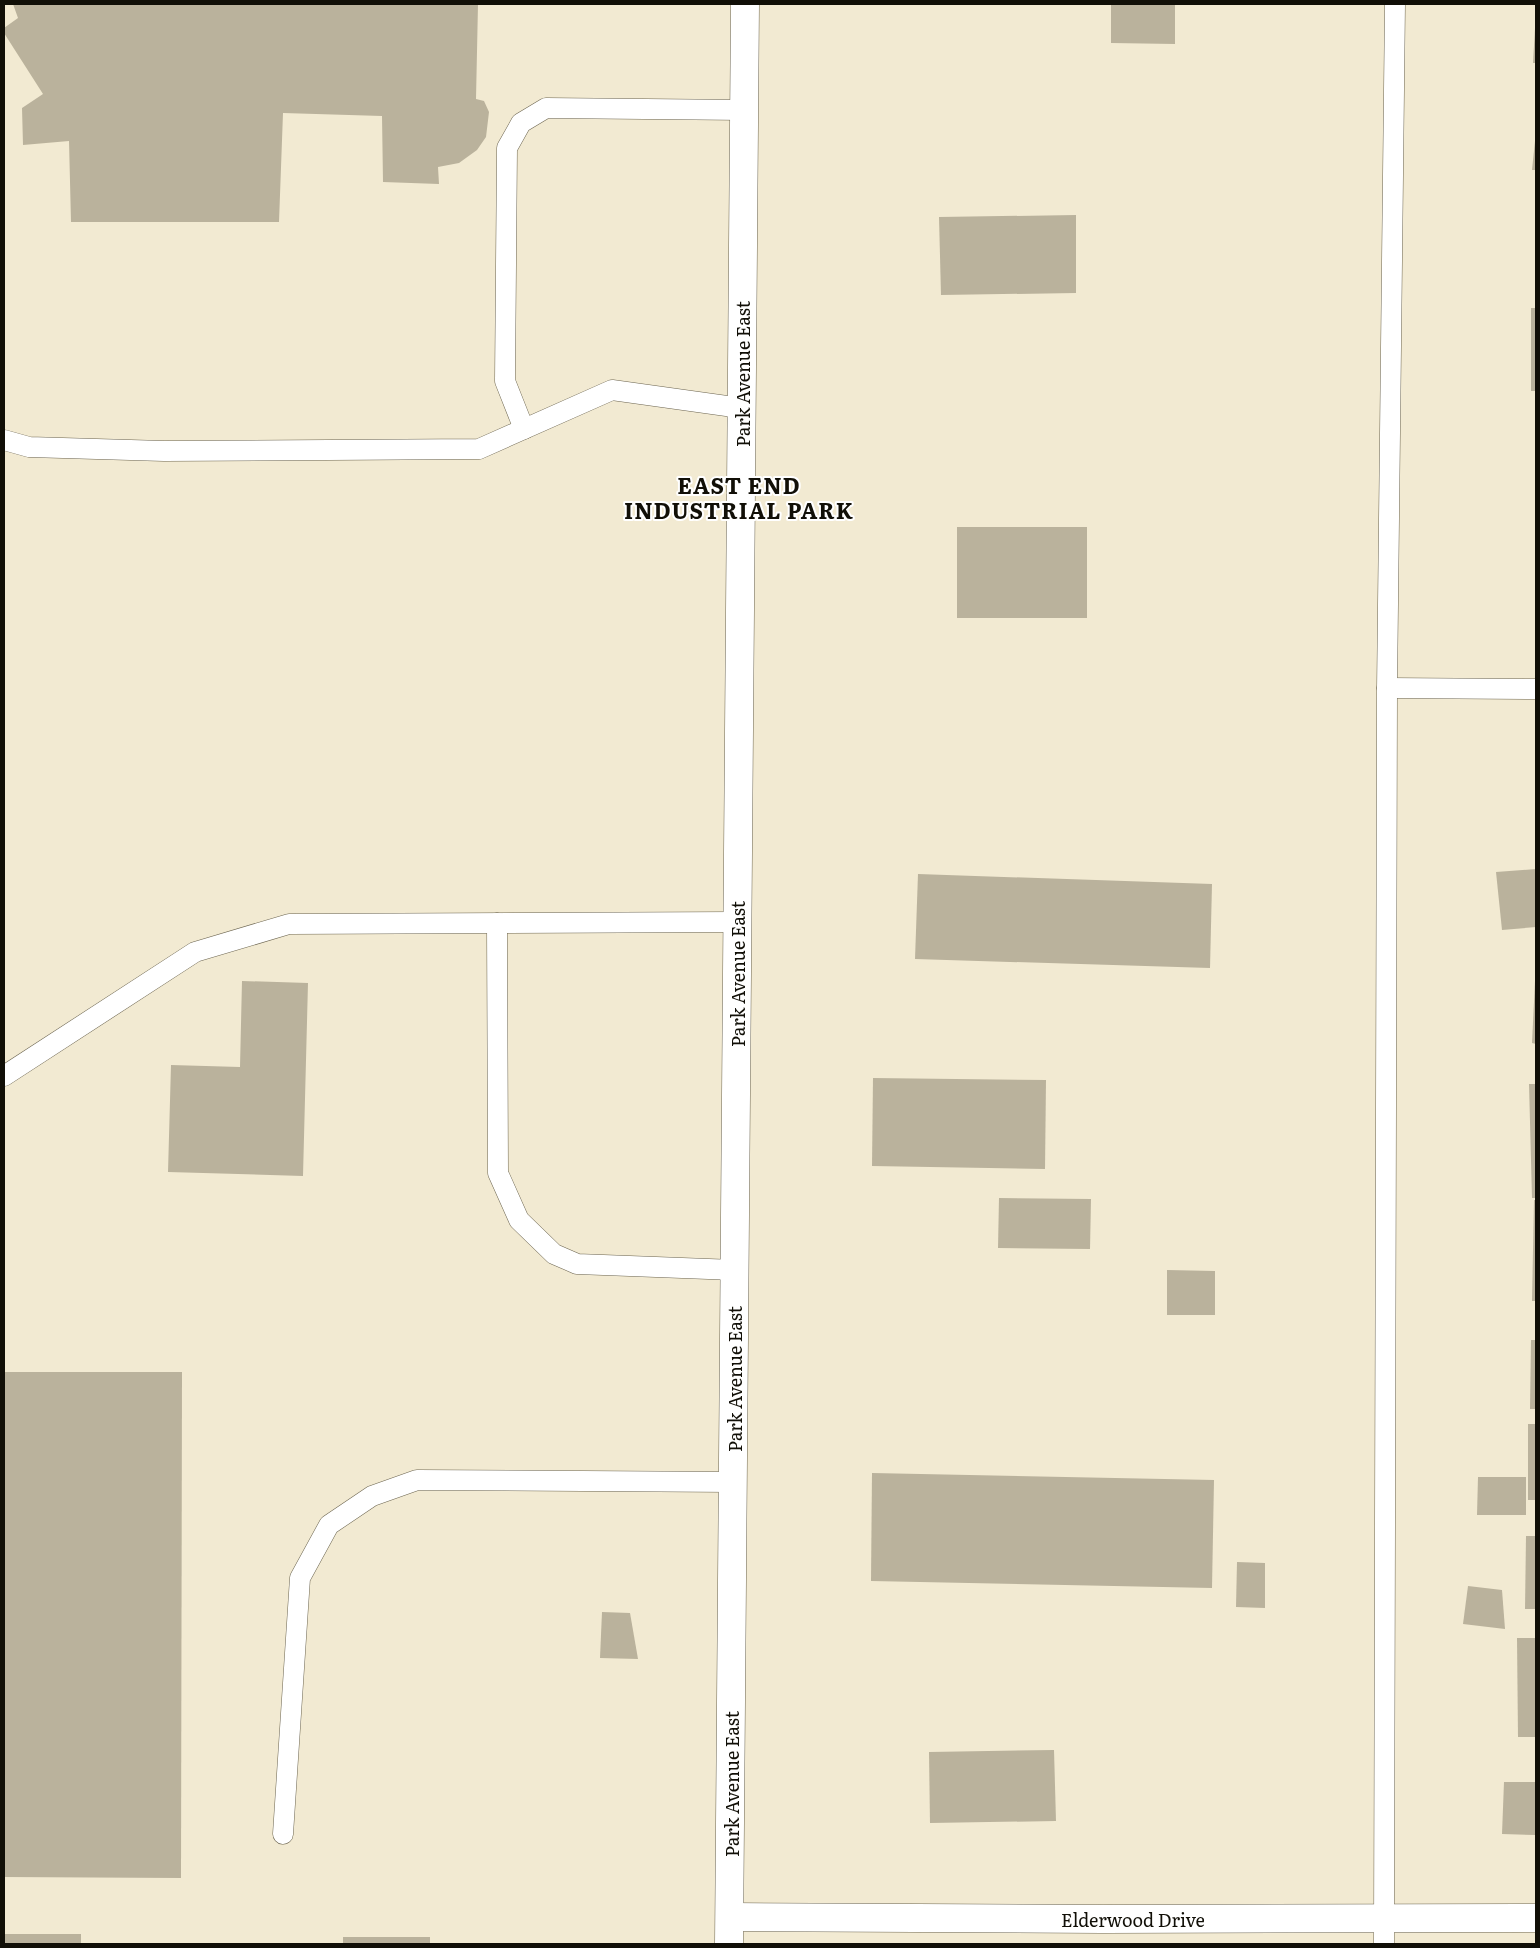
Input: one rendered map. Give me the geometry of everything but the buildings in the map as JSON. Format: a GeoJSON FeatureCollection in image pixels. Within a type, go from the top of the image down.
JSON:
{"type":"FeatureCollection","features":[{"type":"Feature","properties":{"kind":"street","name":"Park Avenue East"},"geometry":{"type":"LineString","coordinates":[[729,1944],[745,4]]}},
{"type":"Feature","properties":{"kind":"street","name":"Elderwood Drive"},"geometry":{"type":"LineString","coordinates":[[730,1917],[1103,1919],[1384,1931],[1536,1918]]}},
{"type":"Feature","properties":{"kind":"lane"},"geometry":{"type":"LineString","coordinates":[[1384,1931],[1387,688],[1395,4]]}},
{"type":"Feature","properties":{"kind":"lane"},"geometry":{"type":"LineString","coordinates":[[524,429],[505,381],[507,148],[521,123],[546,108],[744,110]]}},
{"type":"Feature","properties":{"kind":"lane"},"geometry":{"type":"LineString","coordinates":[[4,440],[29,447],[164,452],[480,449],[612,390],[741,408]]}},
{"type":"Feature","properties":{"kind":"lane"},"geometry":{"type":"LineString","coordinates":[[1387,688],[1536,689]]}},
{"type":"Feature","properties":{"kind":"lane"},"geometry":{"type":"LineString","coordinates":[[4,1076],[195,952],[289,924],[737,922]]}},
{"type":"Feature","properties":{"kind":"lane"},"geometry":{"type":"LineString","coordinates":[[497,923],[498,1173],[519,1220],[554,1254],[577,1264],[735,1270]]}},
{"type":"Feature","properties":{"kind":"lane"},"geometry":{"type":"LineString","coordinates":[[283,1834],[300,1578],[329,1525],[372,1496],[418,1480],[733,1482]]}},
{"type":"Feature","properties":{"kind":"district","name":"EAST END INDUSTRIAL PARK"},"geometry":{"type":"Point","coordinates":[739,496]}}]}
